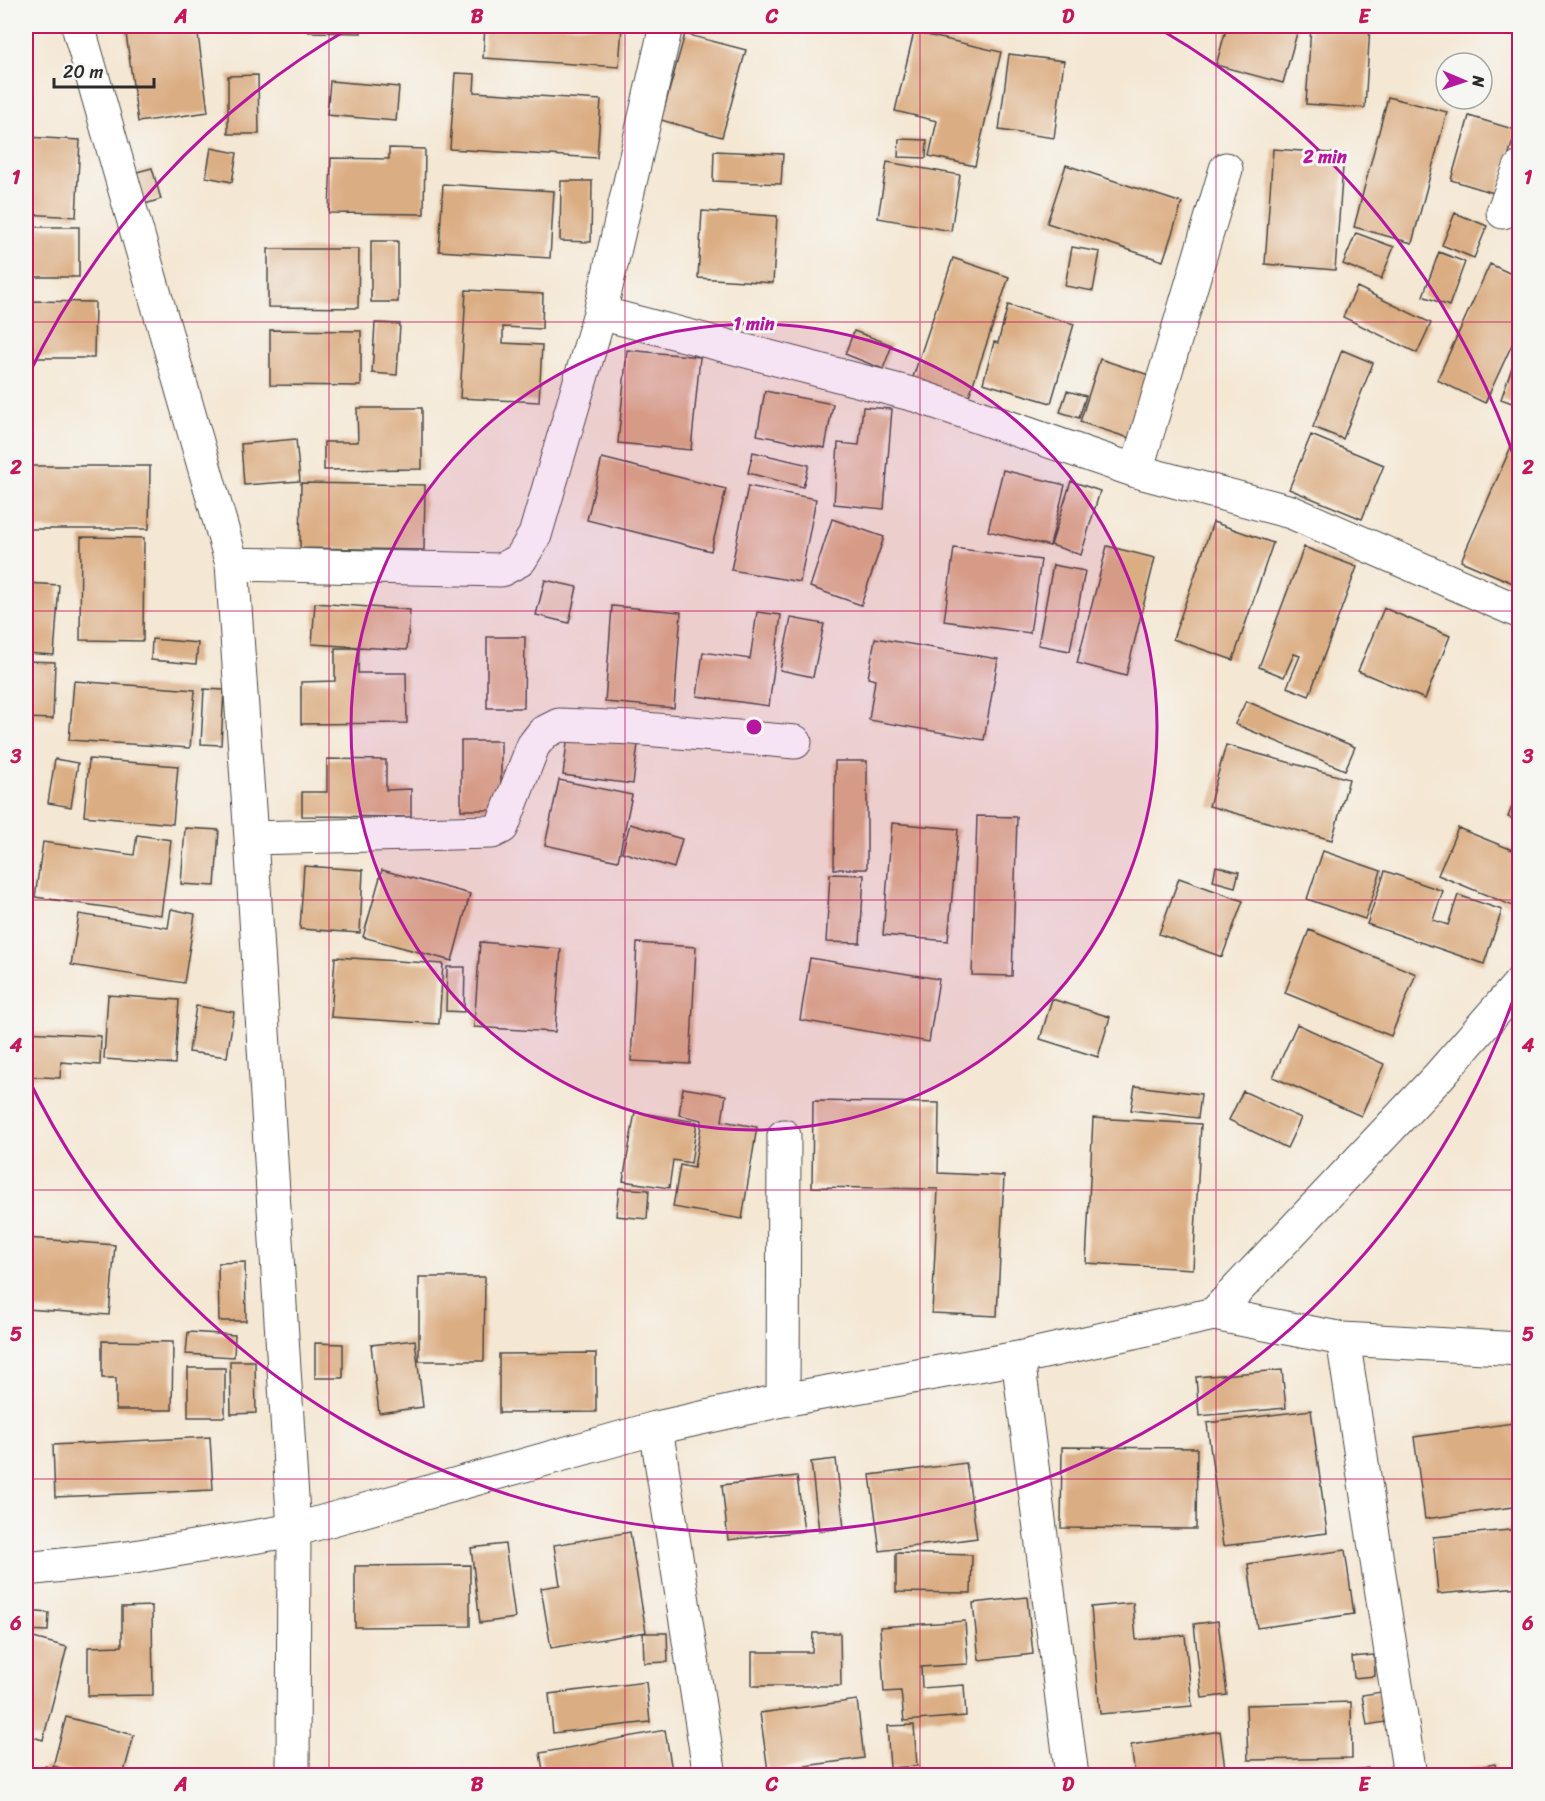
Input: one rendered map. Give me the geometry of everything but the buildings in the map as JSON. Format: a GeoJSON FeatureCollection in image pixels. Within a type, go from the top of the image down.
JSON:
{"type":"FeatureCollection","features":[{"type":"Feature","properties":{"kind":"street"},"geometry":{"type":"LineString","coordinates":[[78,26],[232,564],[294,1530],[294,1776]]}},
{"type":"Feature","properties":{"kind":"street"},"geometry":{"type":"LineString","coordinates":[[232,564],[501,570],[520,561],[535,536],[600,313],[666,26]]}},
{"type":"Feature","properties":{"kind":"street"},"geometry":{"type":"LineString","coordinates":[[1503,212],[1520,168]]}},
{"type":"Feature","properties":{"kind":"street"},"geometry":{"type":"LineString","coordinates":[[1136,471],[1226,169]]}},
{"type":"Feature","properties":{"kind":"street"},"geometry":{"type":"LineString","coordinates":[[600,313],[915,395],[1136,471],[1291,512],[1520,612]]}},
{"type":"Feature","properties":{"kind":"street"},"geometry":{"type":"LineString","coordinates":[[251,838],[492,832],[502,827],[533,746],[543,733],[559,725],[633,728],[795,742]]}},
{"type":"Feature","properties":{"kind":"street"},"geometry":{"type":"LineString","coordinates":[[1214,1314],[1438,1077],[1520,983]]}},
{"type":"Feature","properties":{"kind":"street"},"geometry":{"type":"LineString","coordinates":[[783,1400],[784,1136]]}},
{"type":"Feature","properties":{"kind":"street"},"geometry":{"type":"LineString","coordinates":[[26,1569],[128,1558],[294,1530],[656,1428],[783,1400],[1018,1358],[1214,1314],[1343,1339],[1520,1349]]}},
{"type":"Feature","properties":{"kind":"street"},"geometry":{"type":"LineString","coordinates":[[1343,1339],[1410,1776]]}},
{"type":"Feature","properties":{"kind":"street"},"geometry":{"type":"LineString","coordinates":[[1018,1358],[1072,1776]]}},
{"type":"Feature","properties":{"kind":"street"},"geometry":{"type":"LineString","coordinates":[[656,1428],[710,1776]]}}]}
